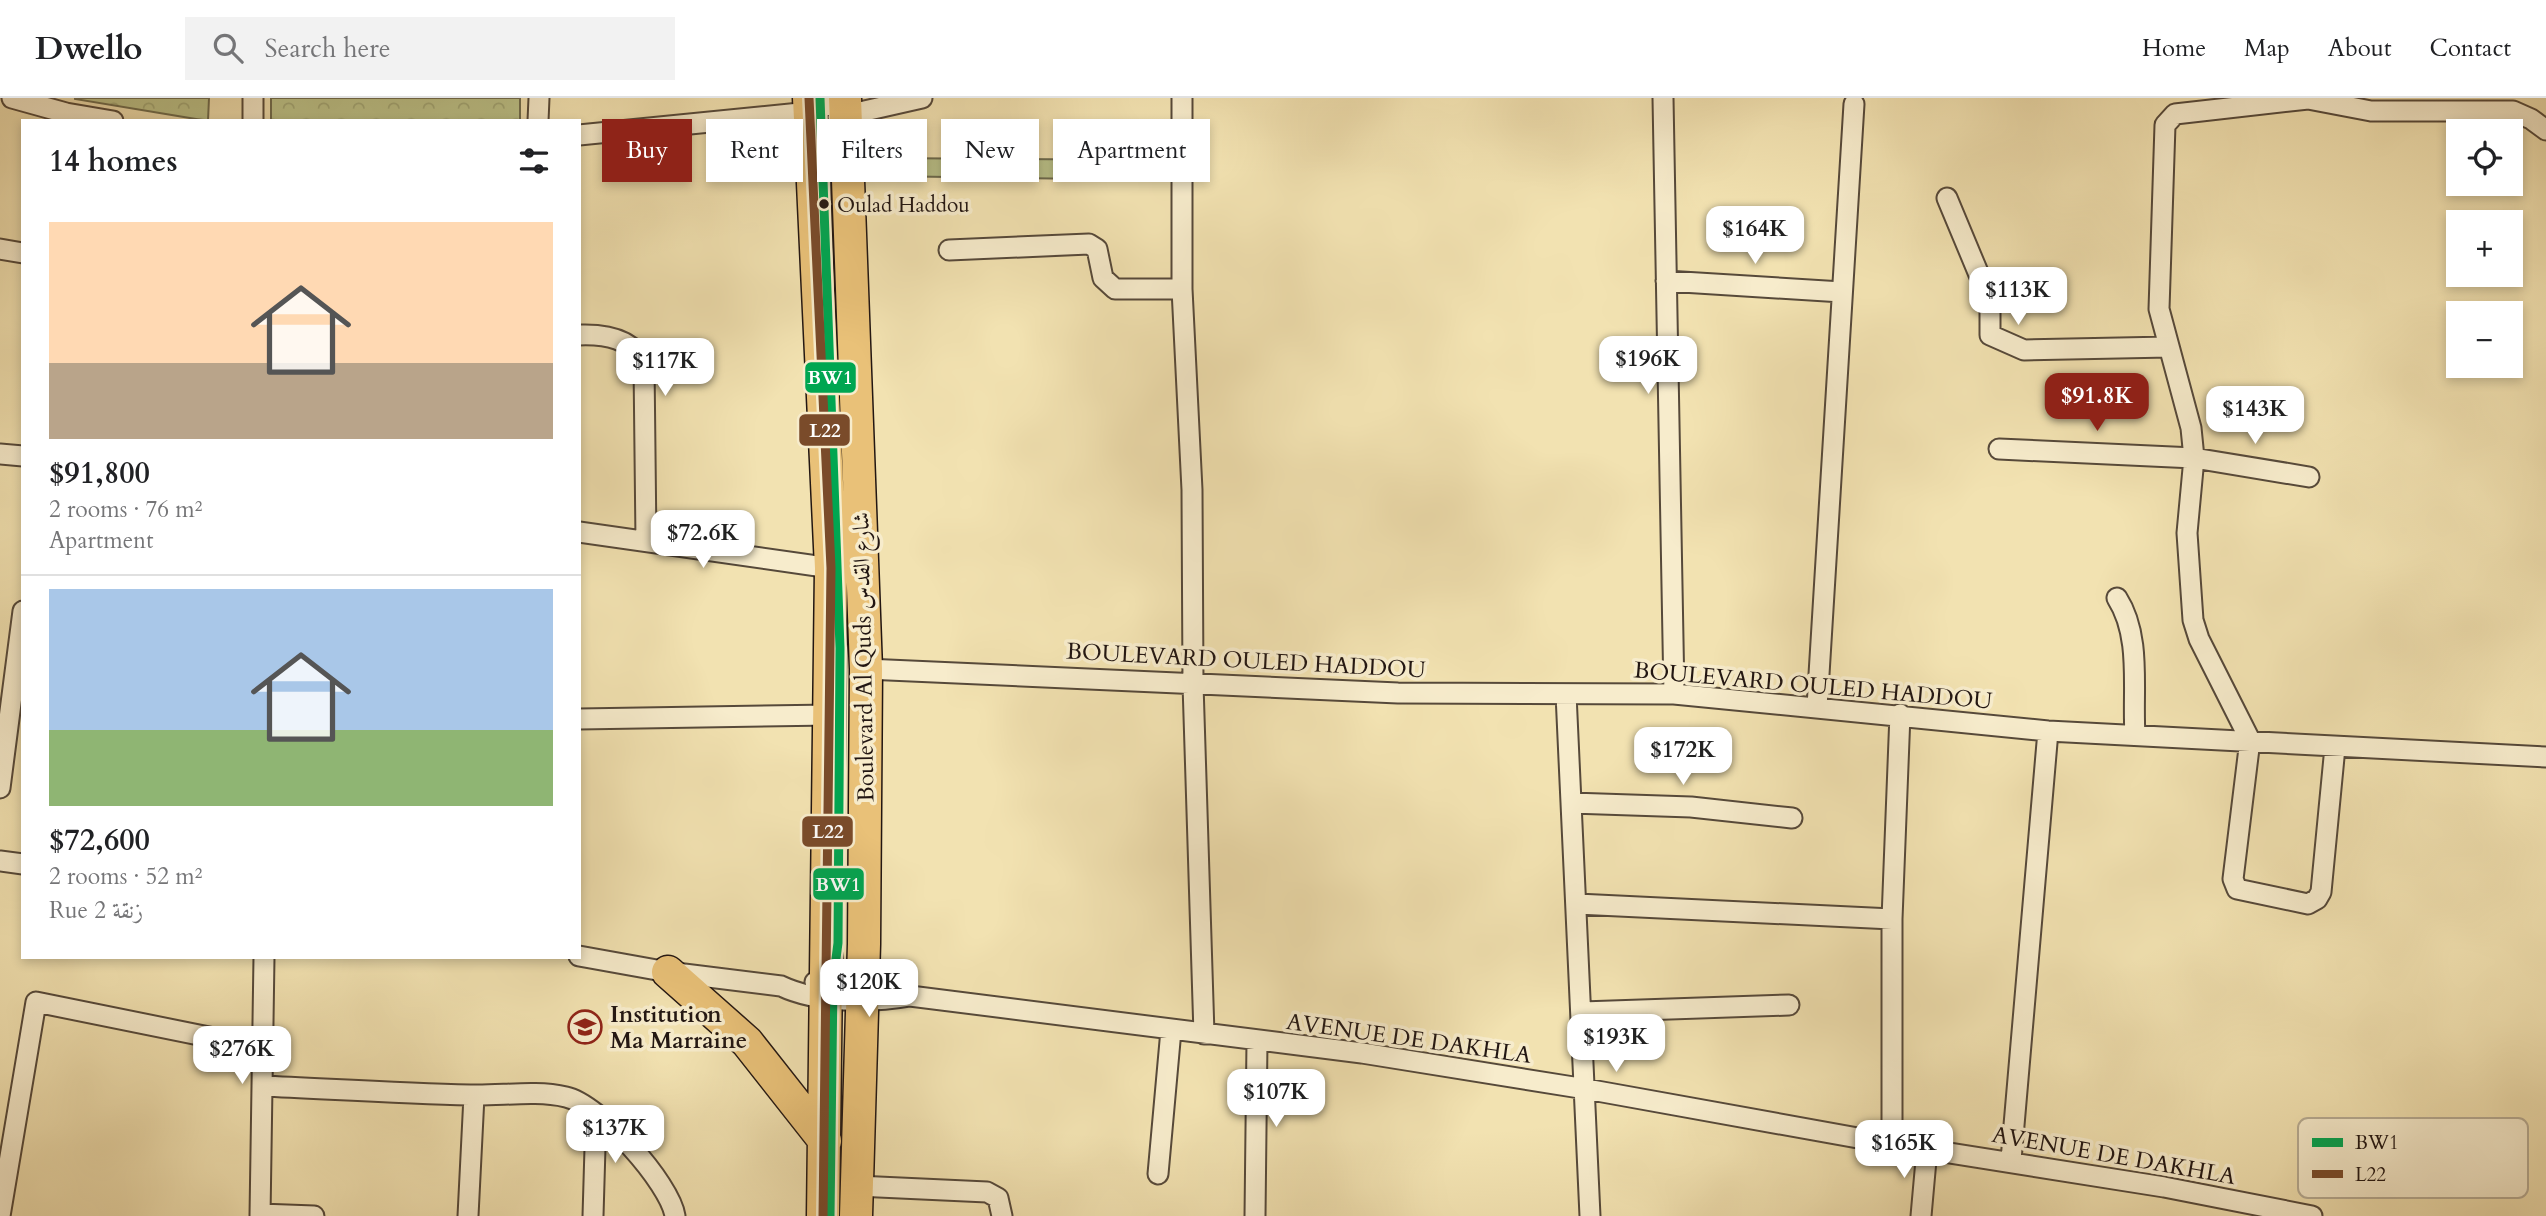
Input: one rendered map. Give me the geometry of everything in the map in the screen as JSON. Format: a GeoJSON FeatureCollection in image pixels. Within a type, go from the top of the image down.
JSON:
{"type":"FeatureCollection","features":[{"type":"Feature","properties":{"kind":"main road","name":"Boulevard Al Quds شارع القدس"},"geometry":{"type":"LineString","coordinates":[[845,104],[866,669],[863,991],[857,1201]]}},
{"type":"Feature","properties":{"kind":"main road","name":"Boulevard Al Quds شارع القدس"},"geometry":{"type":"LineString","coordinates":[[809,105],[831,568],[823,1216]]}},
{"type":"Feature","properties":{"kind":"main road"},"geometry":{"type":"LineString","coordinates":[[668,972],[747,1042],[825,1141]]}},
{"type":"Feature","properties":{"kind":"street"},"geometry":{"type":"LineString","coordinates":[[12,98],[66,106],[107,119]]}},
{"type":"Feature","properties":{"kind":"street"},"geometry":{"type":"LineString","coordinates":[[253,98],[253,119]]}},
{"type":"Feature","properties":{"kind":"street"},"geometry":{"type":"LineString","coordinates":[[538,119],[539,98]]}},
{"type":"Feature","properties":{"kind":"street"},"geometry":{"type":"LineString","coordinates":[[581,135],[809,105],[922,98]]}},
{"type":"Feature","properties":{"kind":"street"},"geometry":{"type":"LineString","coordinates":[[1182,98],[1182,289],[1192,490],[1193,684],[1204,1034]]}},
{"type":"Feature","properties":{"kind":"street"},"geometry":{"type":"LineString","coordinates":[[1663,98],[1674,694]]}},
{"type":"Feature","properties":{"kind":"street"},"geometry":{"type":"LineString","coordinates":[[2335,747],[2318,900],[2308,904],[2237,889],[2233,879],[2250,740],[2199,639],[2193,620],[2188,533],[2194,458],[2191,428],[2159,309],[2165,125],[2175,114],[2308,99],[2371,111],[2512,111],[2523,114],[2546,130]]}},
{"type":"Feature","properties":{"kind":"street"},"geometry":{"type":"LineString","coordinates":[[1817,707],[1854,104]]}},
{"type":"Feature","properties":{"kind":"street"},"geometry":{"type":"LineString","coordinates":[[1947,198],[1990,301],[1990,335],[2024,350],[2169,347]]}},
{"type":"Feature","properties":{"kind":"street"},"geometry":{"type":"LineString","coordinates":[[949,250],[1089,243],[1097,249],[1103,278],[1115,289],[1182,289]]}},
{"type":"Feature","properties":{"kind":"street"},"geometry":{"type":"LineString","coordinates":[[0,249],[21,253]]}},
{"type":"Feature","properties":{"kind":"street"},"geometry":{"type":"LineString","coordinates":[[1666,281],[1842,292]]}},
{"type":"Feature","properties":{"kind":"street"},"geometry":{"type":"LineString","coordinates":[[581,335],[610,336],[622,341],[640,355],[644,365],[646,541]]}},
{"type":"Feature","properties":{"kind":"street"},"geometry":{"type":"LineString","coordinates":[[1999,449],[2194,458],[2309,477]]}},
{"type":"Feature","properties":{"kind":"street"},"geometry":{"type":"LineString","coordinates":[[0,454],[21,456]]}},
{"type":"Feature","properties":{"kind":"street"},"geometry":{"type":"LineString","coordinates":[[581,532],[831,568]]}},
{"type":"Feature","properties":{"kind":"street"},"geometry":{"type":"LineString","coordinates":[[2117,597],[2128,615],[2134,644],[2135,735]]}},
{"type":"Feature","properties":{"kind":"street"},"geometry":{"type":"LineString","coordinates":[[0,788],[21,626]]}},
{"type":"Feature","properties":{"kind":"street","name":"BOULEVARD OULED HADDOU"},"geometry":{"type":"LineString","coordinates":[[866,669],[1398,693],[1674,694],[1900,714],[2048,731],[2546,757]]}},
{"type":"Feature","properties":{"kind":"street"},"geometry":{"type":"LineString","coordinates":[[1566,694],[1590,1216]]}},
{"type":"Feature","properties":{"kind":"street"},"geometry":{"type":"LineString","coordinates":[[1892,1144],[1892,919],[1900,714]]}},
{"type":"Feature","properties":{"kind":"street"},"geometry":{"type":"LineString","coordinates":[[581,719],[831,715]]}},
{"type":"Feature","properties":{"kind":"street"},"geometry":{"type":"LineString","coordinates":[[2011,1160],[2048,731]]}},
{"type":"Feature","properties":{"kind":"street"},"geometry":{"type":"LineString","coordinates":[[1571,803],[1690,807],[1791,818]]}},
{"type":"Feature","properties":{"kind":"street"},"geometry":{"type":"LineString","coordinates":[[0,861],[21,864]]}},
{"type":"Feature","properties":{"kind":"street"},"geometry":{"type":"LineString","coordinates":[[1577,904],[1892,919]]}},
{"type":"Feature","properties":{"kind":"street","name":"AVENUE DE DAKHLA"},"geometry":{"type":"LineString","coordinates":[[581,956],[668,972],[781,986],[863,991],[898,989],[910,996],[1362,1053],[1586,1088],[1892,1144],[2011,1160],[2312,1216]]}},
{"type":"Feature","properties":{"kind":"street"},"geometry":{"type":"LineString","coordinates":[[264,959],[260,1215],[314,1216]]}},
{"type":"Feature","properties":{"kind":"street"},"geometry":{"type":"LineString","coordinates":[[0,1216],[36,1002],[262,1048]]}},
{"type":"Feature","properties":{"kind":"street"},"geometry":{"type":"LineString","coordinates":[[1582,1012],[1788,1005]]}},
{"type":"Feature","properties":{"kind":"street"},"geometry":{"type":"LineString","coordinates":[[1158,1174],[1171,1030]]}},
{"type":"Feature","properties":{"kind":"street"},"geometry":{"type":"LineString","coordinates":[[1255,1216],[1257,1041]]}},
{"type":"Feature","properties":{"kind":"street"},"geometry":{"type":"LineString","coordinates":[[262,1086],[474,1096],[539,1094],[566,1097],[596,1114],[659,1181],[673,1204],[675,1216]]}},
{"type":"Feature","properties":{"kind":"street"},"geometry":{"type":"LineString","coordinates":[[468,1216],[474,1096]]}},
{"type":"Feature","properties":{"kind":"street"},"geometry":{"type":"LineString","coordinates":[[593,1216],[596,1114]]}},
{"type":"Feature","properties":{"kind":"street"},"geometry":{"type":"LineString","coordinates":[[1921,1216],[1927,1149]]}},
{"type":"Feature","properties":{"kind":"street"},"geometry":{"type":"LineString","coordinates":[[857,1201],[987,1192],[998,1198],[1002,1216]]}},
{"type":"Feature","properties":{"kind":"green space"},"geometry":{"type":"Polygon","coordinates":[[[75,98],[209,98],[208,119],[196,119],[75,98]]]}},
{"type":"Feature","properties":{"kind":"green space"},"geometry":{"type":"Polygon","coordinates":[[[271,98],[520,98],[520,119],[271,119],[271,98]]]}},
{"type":"Feature","properties":{"kind":"green space"},"geometry":{"type":"Polygon","coordinates":[[[927,158],[941,158],[941,177],[927,177],[927,158]]]}},
{"type":"Feature","properties":{"kind":"green space"},"geometry":{"type":"Polygon","coordinates":[[[1039,159],[1053,159],[1053,178],[1039,178],[1039,159]]]}},
{"type":"Feature","properties":{"kind":"transit line","name":"L22"},"geometry":{"type":"LineString","coordinates":[[809,98],[831,568],[823,1216]]}},
{"type":"Feature","properties":{"kind":"transit line","name":"BW1"},"geometry":{"type":"LineString","coordinates":[[820,98],[840,648],[838,943],[833,982],[830,1216]]}},
{"type":"Feature","properties":{"kind":"place","name":"Oulad Haddou"},"geometry":{"type":"Point","coordinates":[824,204]}},
{"type":"Feature","properties":{"kind":"place","name":"Institution Ma Marraine"},"geometry":{"type":"Point","coordinates":[585,1027]}}]}
